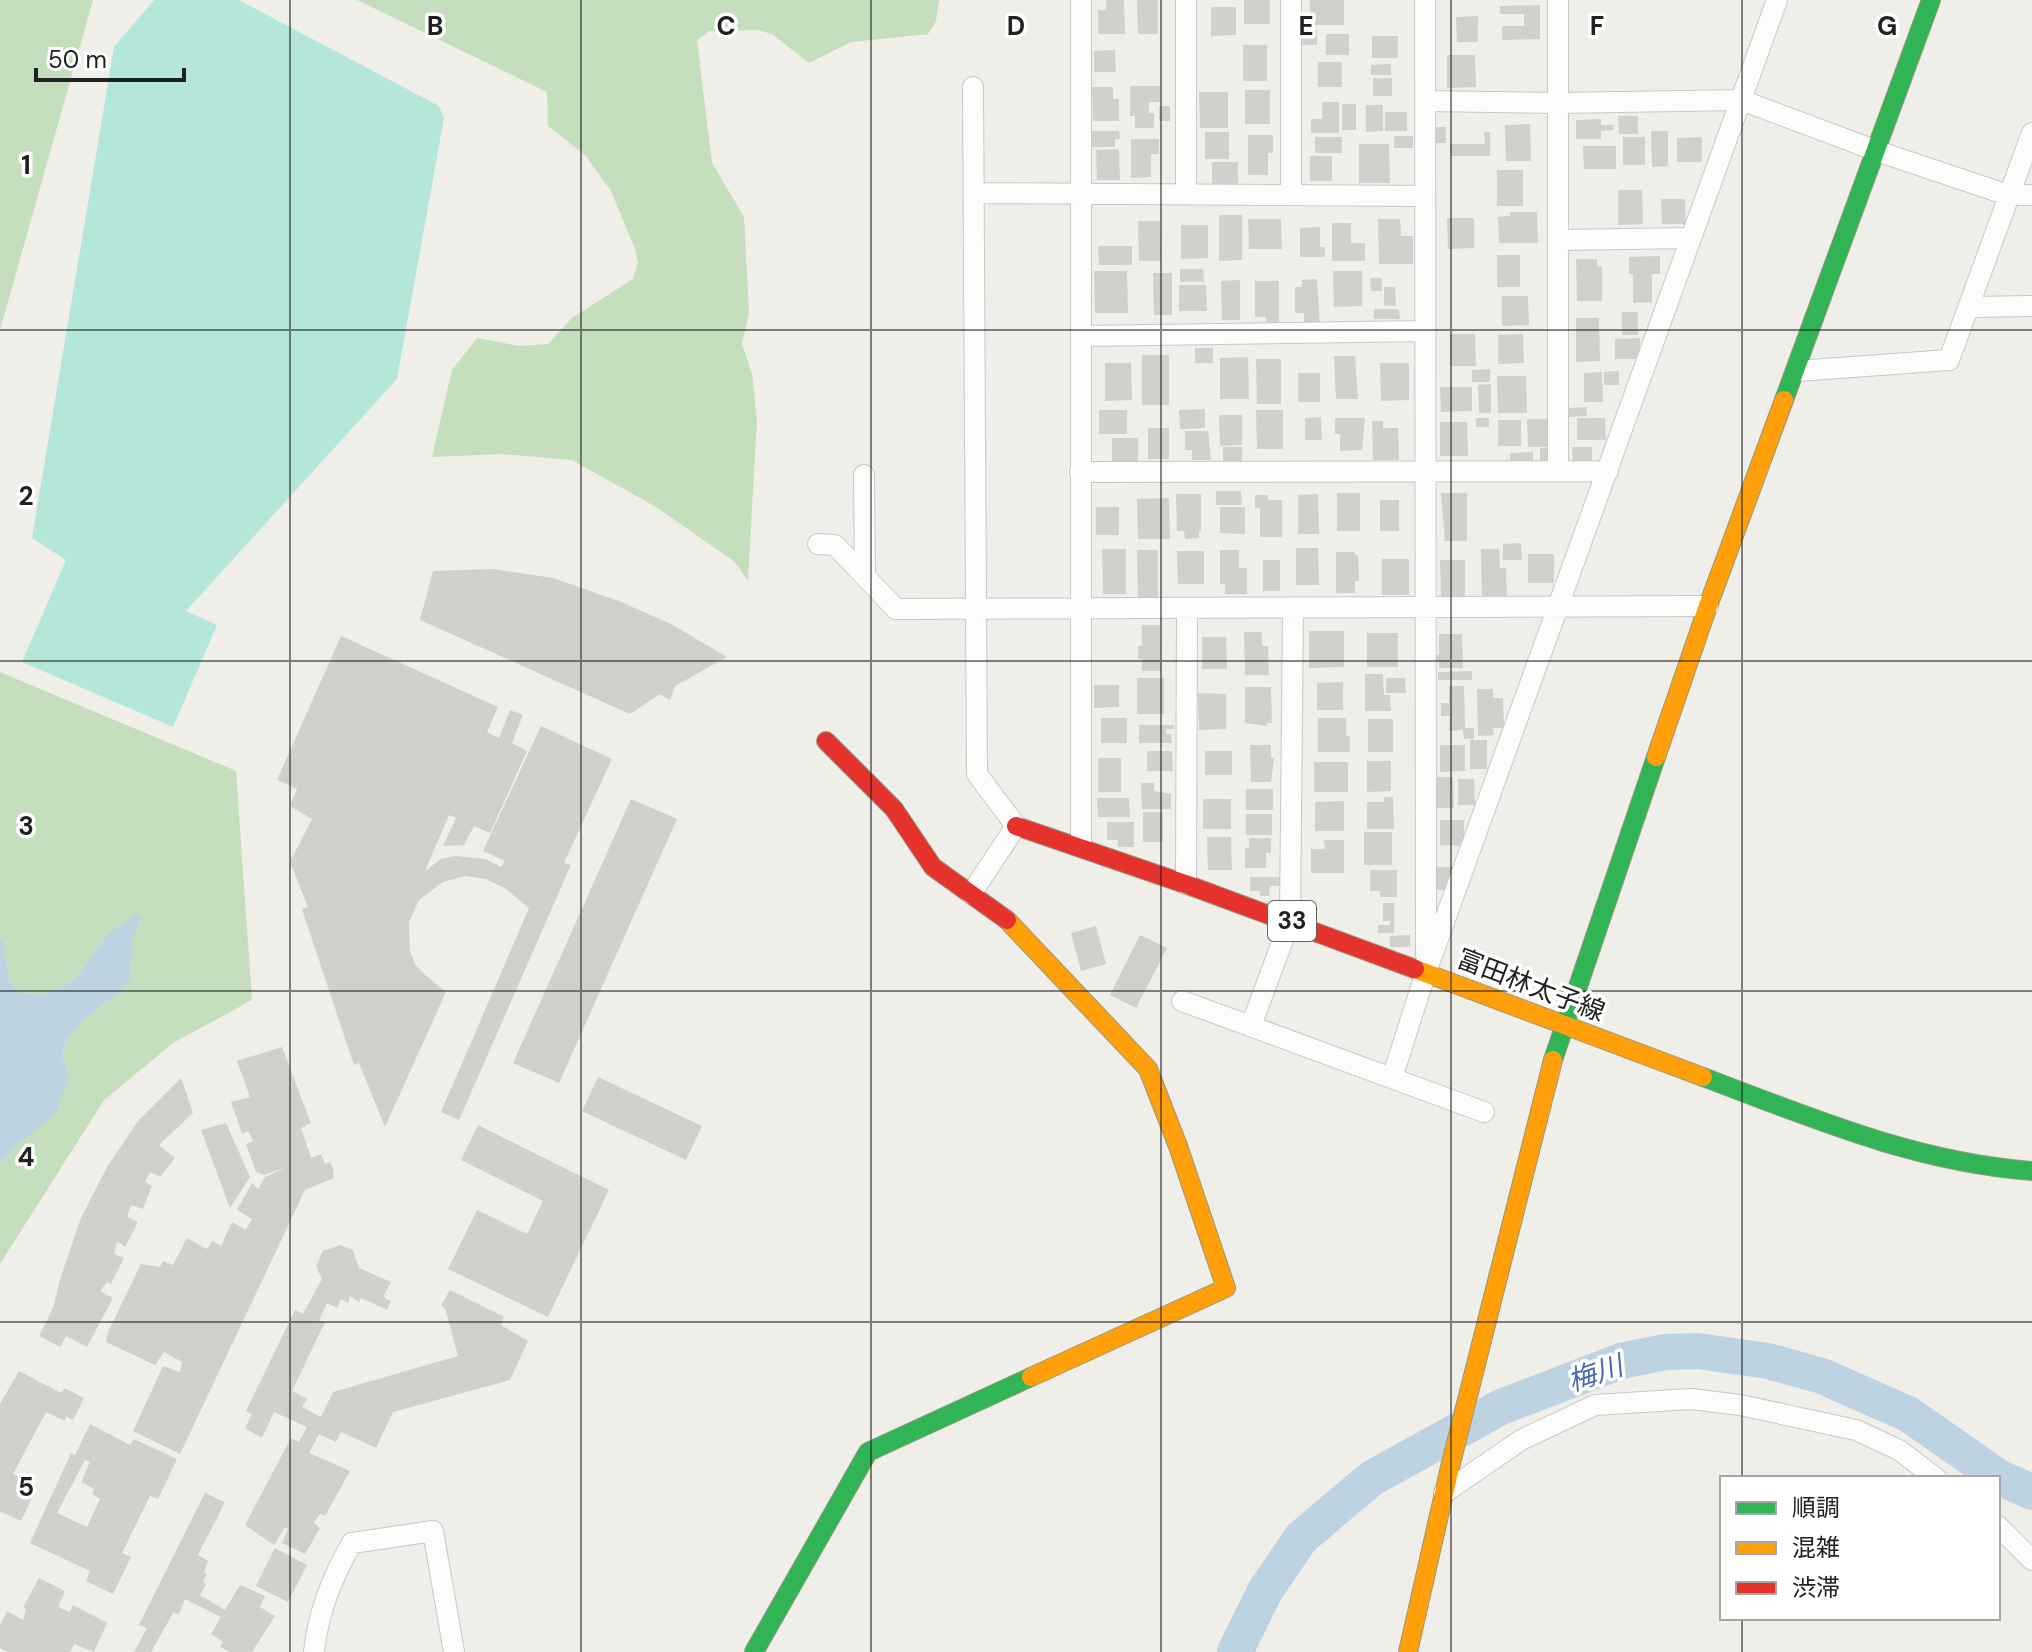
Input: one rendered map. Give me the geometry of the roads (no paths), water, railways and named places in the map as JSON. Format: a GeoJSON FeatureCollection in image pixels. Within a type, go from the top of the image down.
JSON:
{"type":"FeatureCollection","features":[{"type":"Feature","properties":{"kind":"street"},"geometry":{"type":"LineString","coordinates":[[1081,0],[1081,847]]}},
{"type":"Feature","properties":{"kind":"street"},"geometry":{"type":"LineString","coordinates":[[1186,0],[1186,193]]}},
{"type":"Feature","properties":{"kind":"street"},"geometry":{"type":"LineString","coordinates":[[1291,0],[1291,193]]}},
{"type":"Feature","properties":{"kind":"street"},"geometry":{"type":"LineString","coordinates":[[1425,0],[1426,972]]}},
{"type":"Feature","properties":{"kind":"street"},"geometry":{"type":"LineString","coordinates":[[1558,0],[1558,471]]}},
{"type":"Feature","properties":{"kind":"street"},"geometry":{"type":"LineString","coordinates":[[1392,1078],[1426,972],[1777,0]]}},
{"type":"Feature","properties":{"kind":"street"},"geometry":{"type":"LineString","coordinates":[[1408,1652],[1468,1393],[1563,1027],[1708,606],[1931,0]]}},
{"type":"Feature","properties":{"kind":"street"},"geometry":{"type":"LineString","coordinates":[[971,894],[1016,826],[977,774],[973,87]]}},
{"type":"Feature","properties":{"kind":"street"},"geometry":{"type":"LineString","coordinates":[[1425,101],[1558,103],[1741,100],[1877,151],[2008,195],[2032,195]]}},
{"type":"Feature","properties":{"kind":"street"},"geometry":{"type":"LineString","coordinates":[[1797,371],[1949,360],[2032,133]]}},
{"type":"Feature","properties":{"kind":"street"},"geometry":{"type":"LineString","coordinates":[[975,193],[1425,196]]}},
{"type":"Feature","properties":{"kind":"street"},"geometry":{"type":"LineString","coordinates":[[1558,240],[1691,238]]}},
{"type":"Feature","properties":{"kind":"street"},"geometry":{"type":"LineString","coordinates":[[1970,307],[2032,306]]}},
{"type":"Feature","properties":{"kind":"street"},"geometry":{"type":"LineString","coordinates":[[1081,336],[1426,331]]}},
{"type":"Feature","properties":{"kind":"street"},"geometry":{"type":"LineString","coordinates":[[1080,472],[1608,471]]}},
{"type":"Feature","properties":{"kind":"street"},"geometry":{"type":"LineString","coordinates":[[864,475],[865,576]]}},
{"type":"Feature","properties":{"kind":"street"},"geometry":{"type":"LineString","coordinates":[[818,544],[835,545],[896,609],[1708,606]]}},
{"type":"Feature","properties":{"kind":"street"},"geometry":{"type":"LineString","coordinates":[[1186,884],[1187,608]]}},
{"type":"Feature","properties":{"kind":"street"},"geometry":{"type":"LineString","coordinates":[[1251,1026],[1290,921],[1293,609]]}},
{"type":"Feature","properties":{"kind":"street"},"geometry":{"type":"LineString","coordinates":[[754,1652],[868,1452],[1226,1288],[1178,1146],[1148,1069],[1014,925],[933,867],[894,809],[826,741]]}},
{"type":"Feature","properties":{"kind":"street","name":"富田林太子線"},"geometry":{"type":"LineString","coordinates":[[1016,826],[1290,921],[1563,1027],[1908,1150],[1948,1161],[2032,1171]]}},
{"type":"Feature","properties":{"kind":"street"},"geometry":{"type":"LineString","coordinates":[[1182,1001],[1484,1112]]}},
{"type":"Feature","properties":{"kind":"street"},"geometry":{"type":"LineString","coordinates":[[1444,1493],[1521,1440],[1595,1405],[1691,1399],[1740,1405],[1856,1430],[1899,1450],[1933,1476]]}},
{"type":"Feature","properties":{"kind":"street"},"geometry":{"type":"LineString","coordinates":[[2000,1528],[2032,1560]]}},
{"type":"Feature","properties":{"kind":"street"},"geometry":{"type":"LineString","coordinates":[[314,1652],[316,1632],[334,1574],[352,1543],[433,1531],[454,1652]]}},
{"type":"Feature","properties":{"kind":"water"},"geometry":{"type":"Polygon","coordinates":[[[136,914],[143,917],[132,939],[130,980],[120,992],[83,1020],[67,1040],[62,1055],[69,1077],[56,1113],[0,1163],[0,938],[10,983],[21,993],[41,995],[68,984],[79,974],[106,936],[136,914]]]}},
{"type":"Feature","properties":{"kind":"waterway","name":"梅川"},"geometry":{"type":"LineString","coordinates":[[1235,1652],[1265,1591],[1301,1538],[1372,1478],[1501,1407],[1621,1361],[1665,1352],[1698,1351],[1768,1361],[1822,1376],[1908,1414],[1997,1476]]}},
{"type":"Feature","properties":{"kind":"waterway","name":"梅川"},"geometry":{"type":"LineString","coordinates":[[2000,1478],[2032,1492]]}}]}
